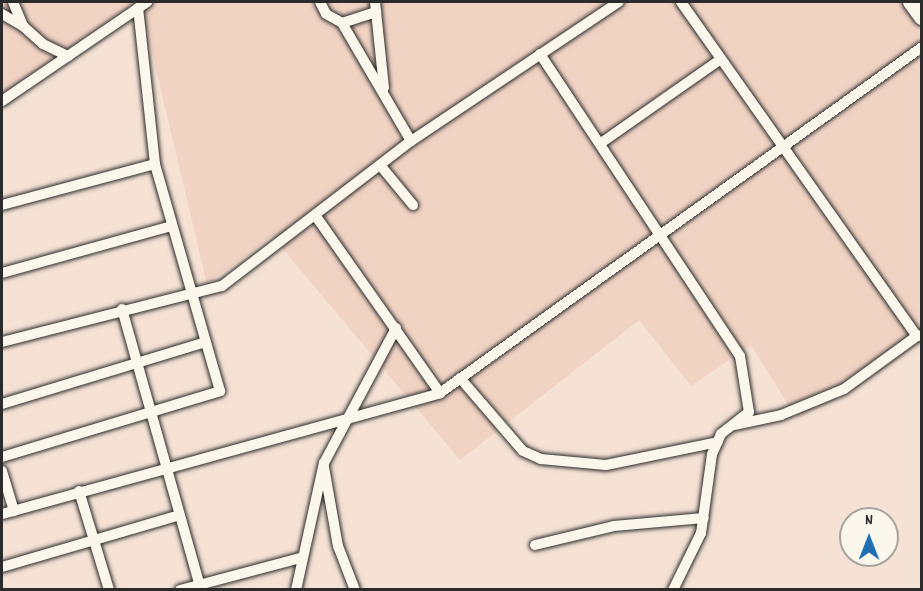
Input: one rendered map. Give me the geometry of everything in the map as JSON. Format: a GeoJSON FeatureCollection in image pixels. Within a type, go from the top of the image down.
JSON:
{"type":"FeatureCollection","features":[{"type":"Feature","properties":{"kind":"highway"},"geometry":{"type":"LineString","coordinates":[[910,2],[921,17]]}},
{"type":"Feature","properties":{"kind":"street"},"geometry":{"type":"LineString","coordinates":[[13,2],[23,26]]}},
{"type":"Feature","properties":{"kind":"street"},"geometry":{"type":"LineString","coordinates":[[320,2],[326,14],[342,23],[411,141]]}},
{"type":"Feature","properties":{"kind":"street"},"geometry":{"type":"LineString","coordinates":[[2,342],[191,290],[222,286],[411,141],[618,2]]}},
{"type":"Feature","properties":{"kind":"street"},"geometry":{"type":"LineString","coordinates":[[681,2],[783,148],[919,335],[844,389],[781,415],[732,426]]}},
{"type":"Feature","properties":{"kind":"street"},"geometry":{"type":"LineString","coordinates":[[2,102],[143,4]]}},
{"type":"Feature","properties":{"kind":"street"},"geometry":{"type":"LineString","coordinates":[[2,457],[220,392],[154,164],[143,4]]}},
{"type":"Feature","properties":{"kind":"street"},"geometry":{"type":"LineString","coordinates":[[342,23],[375,7],[384,93]]}},
{"type":"Feature","properties":{"kind":"street"},"geometry":{"type":"LineString","coordinates":[[2,14],[23,26],[43,44],[68,56]]}},
{"type":"Feature","properties":{"kind":"street"},"geometry":{"type":"LineString","coordinates":[[2,514],[297,428],[349,421],[377,406],[440,393],[921,47]]}},
{"type":"Feature","properties":{"kind":"street"},"geometry":{"type":"LineString","coordinates":[[540,54],[662,233],[740,356],[749,412],[718,442],[704,518],[673,589],[668,590]]}},
{"type":"Feature","properties":{"kind":"street"},"geometry":{"type":"LineString","coordinates":[[601,143],[721,59]]}},
{"type":"Feature","properties":{"kind":"street"},"geometry":{"type":"LineString","coordinates":[[2,205],[154,164]]}},
{"type":"Feature","properties":{"kind":"street"},"geometry":{"type":"LineString","coordinates":[[380,165],[413,205]]}},
{"type":"Feature","properties":{"kind":"street"},"geometry":{"type":"LineString","coordinates":[[315,215],[440,393]]}},
{"type":"Feature","properties":{"kind":"street"},"geometry":{"type":"LineString","coordinates":[[2,273],[172,226]]}},
{"type":"Feature","properties":{"kind":"street"},"geometry":{"type":"LineString","coordinates":[[122,309],[200,587]]}},
{"type":"Feature","properties":{"kind":"street"},"geometry":{"type":"LineString","coordinates":[[296,590],[300,558],[324,463],[349,421],[396,328]]}},
{"type":"Feature","properties":{"kind":"street"},"geometry":{"type":"LineString","coordinates":[[2,404],[206,342]]}},
{"type":"Feature","properties":{"kind":"street"},"geometry":{"type":"LineString","coordinates":[[460,378],[523,451],[541,459],[606,465],[718,442]]}},
{"type":"Feature","properties":{"kind":"street"},"geometry":{"type":"LineString","coordinates":[[324,463],[338,546],[355,590]]}},
{"type":"Feature","properties":{"kind":"street"},"geometry":{"type":"LineString","coordinates":[[2,471],[14,511]]}},
{"type":"Feature","properties":{"kind":"street"},"geometry":{"type":"LineString","coordinates":[[79,491],[110,590]]}},
{"type":"Feature","properties":{"kind":"street"},"geometry":{"type":"LineString","coordinates":[[2,567],[180,515]]}},
{"type":"Feature","properties":{"kind":"street"},"geometry":{"type":"LineString","coordinates":[[535,545],[614,526],[704,518]]}},
{"type":"Feature","properties":{"kind":"street"},"geometry":{"type":"LineString","coordinates":[[180,590],[200,587],[300,558]]}},
{"type":"Feature","properties":{"kind":"shaded area"},"geometry":{"type":"Polygon","coordinates":[[[2,2],[135,2],[2,94],[2,2]]]}},
{"type":"Feature","properties":{"kind":"shaded area"},"geometry":{"type":"Polygon","coordinates":[[[140,2],[921,2],[921,342],[853,390],[797,419],[751,345],[691,386],[639,320],[460,460],[272,236],[207,284],[140,2]]]}}]}
